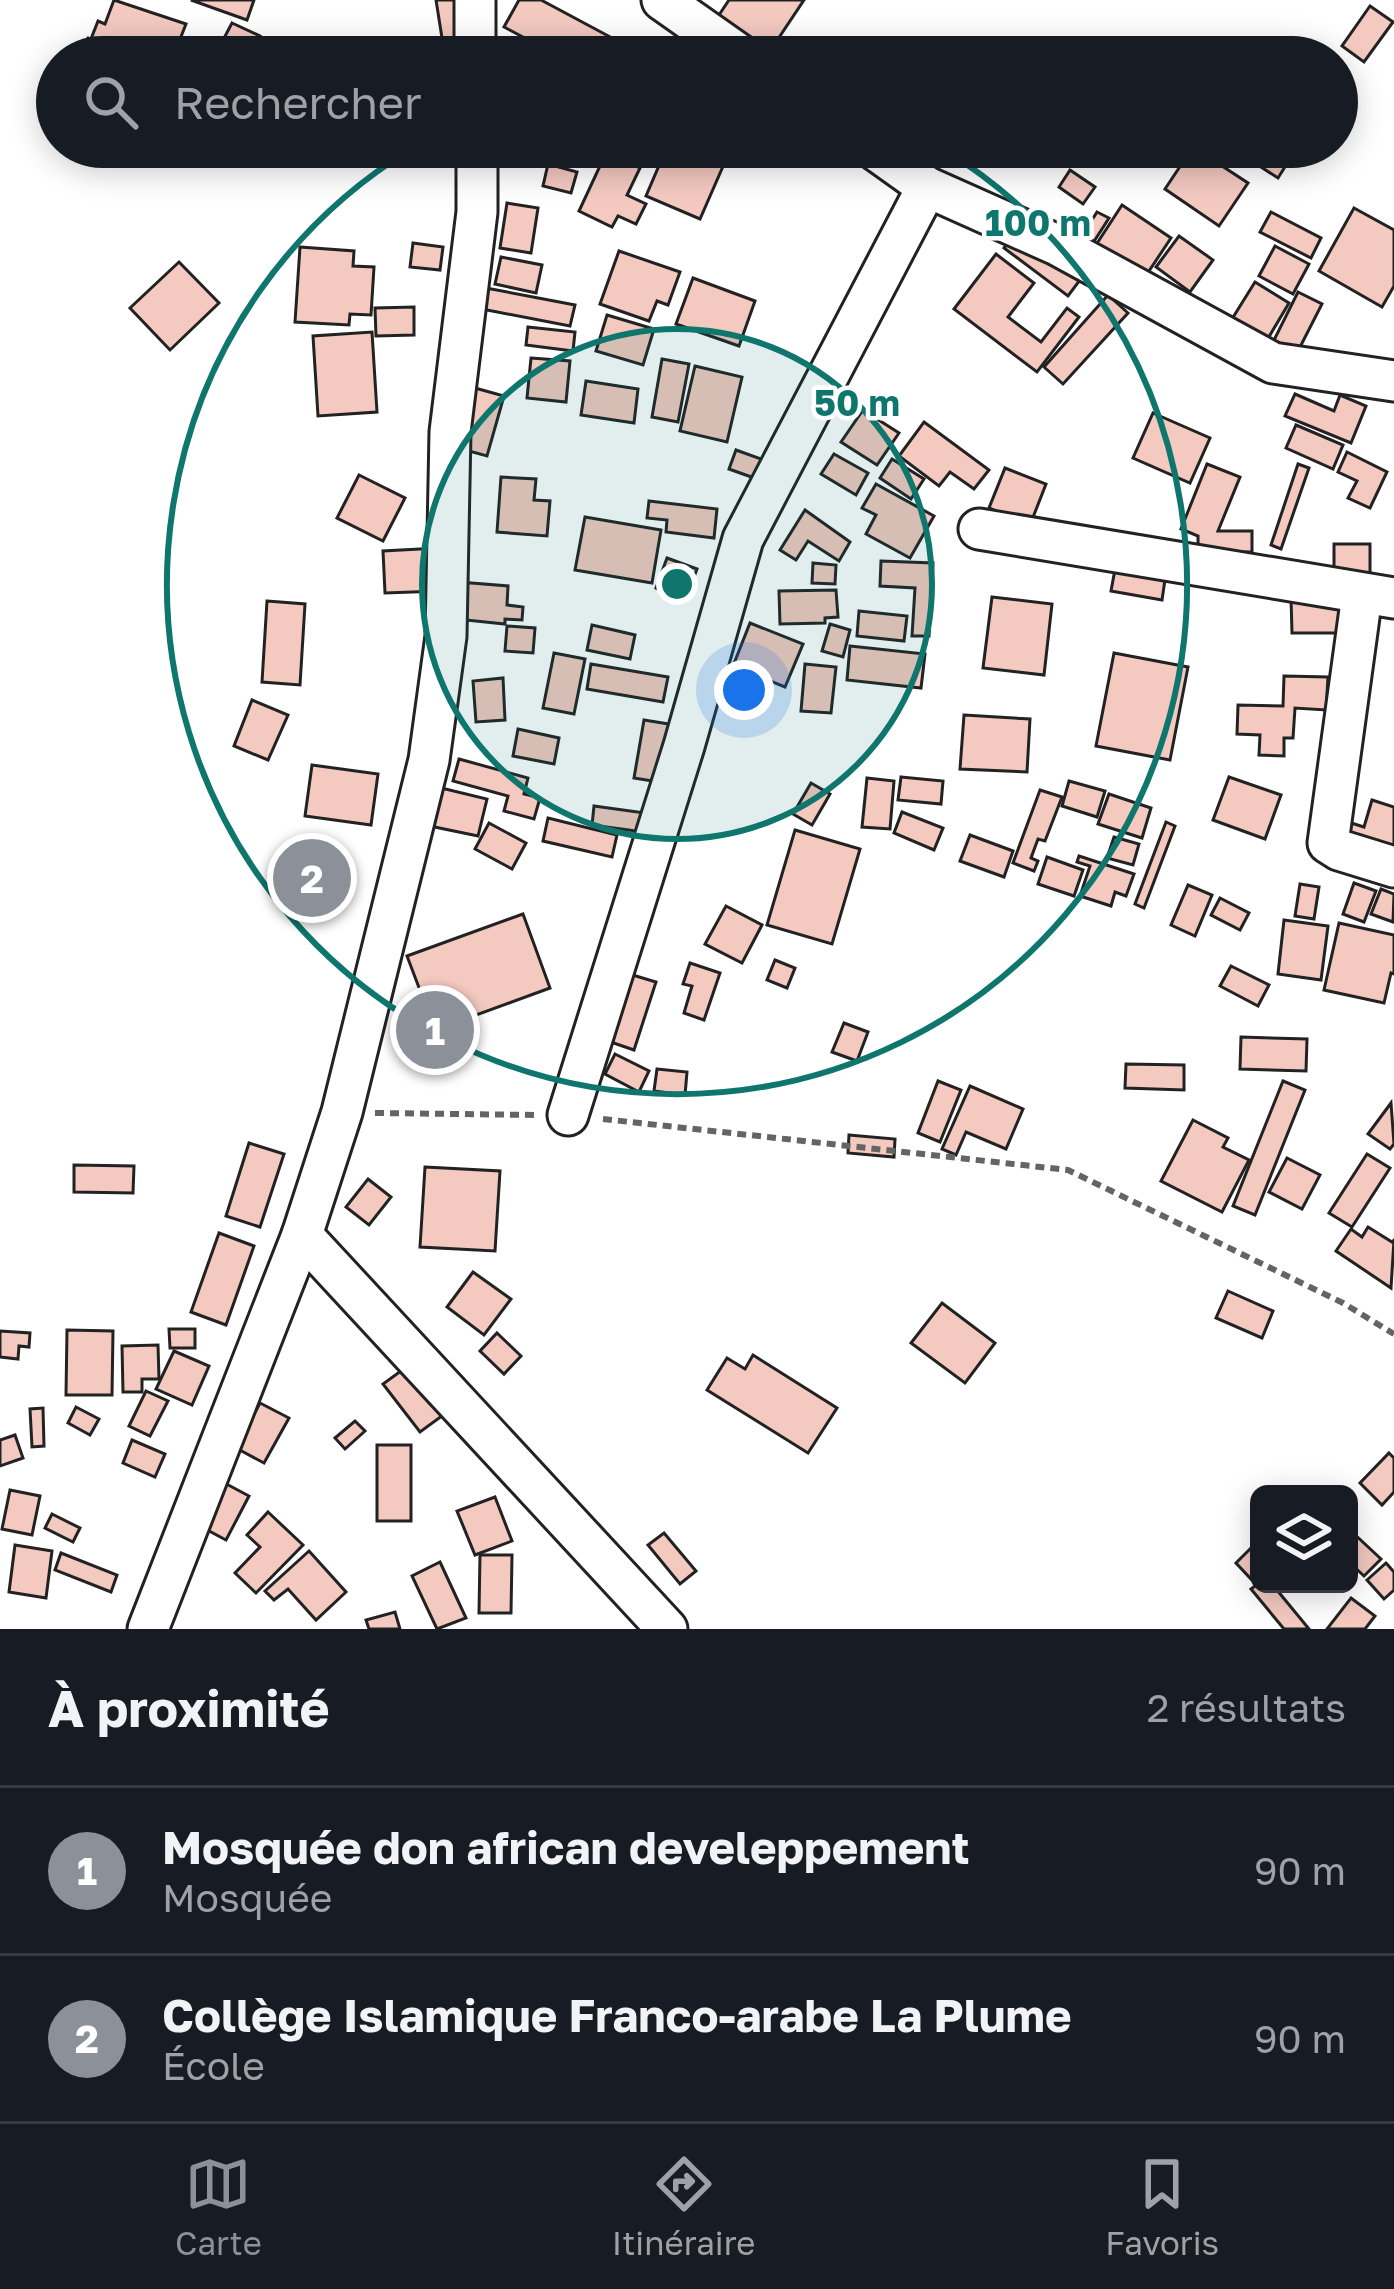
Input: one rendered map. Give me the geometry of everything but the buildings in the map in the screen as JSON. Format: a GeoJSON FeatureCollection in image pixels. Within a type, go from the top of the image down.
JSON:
{"type":"FeatureCollection","features":[{"type":"Feature","properties":{"kind":"street"},"geometry":{"type":"LineString","coordinates":[[475,0],[476,36]]}},
{"type":"Feature","properties":{"kind":"street"},"geometry":{"type":"LineString","coordinates":[[662,0],[713,36]]}},
{"type":"Feature","properties":{"kind":"street"},"geometry":{"type":"LineString","coordinates":[[148,1629],[302,1235],[342,1112],[432,740],[446,636],[450,431],[477,212],[477,168]]}},
{"type":"Feature","properties":{"kind":"street"},"geometry":{"type":"LineString","coordinates":[[900,168],[927,187],[1057,245],[1273,363],[1394,380]]}},
{"type":"Feature","properties":{"kind":"street"},"geometry":{"type":"LineString","coordinates":[[568,1115],[684,746],[743,539],[927,187]]}},
{"type":"Feature","properties":{"kind":"street"},"geometry":{"type":"LineString","coordinates":[[979,529],[1378,597],[1328,843],[1394,867]]}},
{"type":"Feature","properties":{"kind":"street"},"geometry":{"type":"LineString","coordinates":[[302,1235],[667,1629]]}},
{"type":"Feature","properties":{"kind":"path"},"geometry":{"type":"LineString","coordinates":[[342,1112],[568,1115],[1068,1170],[1343,1303],[1394,1334]]}},
{"type":"Feature","properties":{"kind":"place","name":"Collège Islamique Franco-arabe La Plume"},"geometry":{"type":"Point","coordinates":[312,878]}},
{"type":"Feature","properties":{"kind":"place","name":"Mosquée don african develeppement"},"geometry":{"type":"Point","coordinates":[435,1030]}}]}
